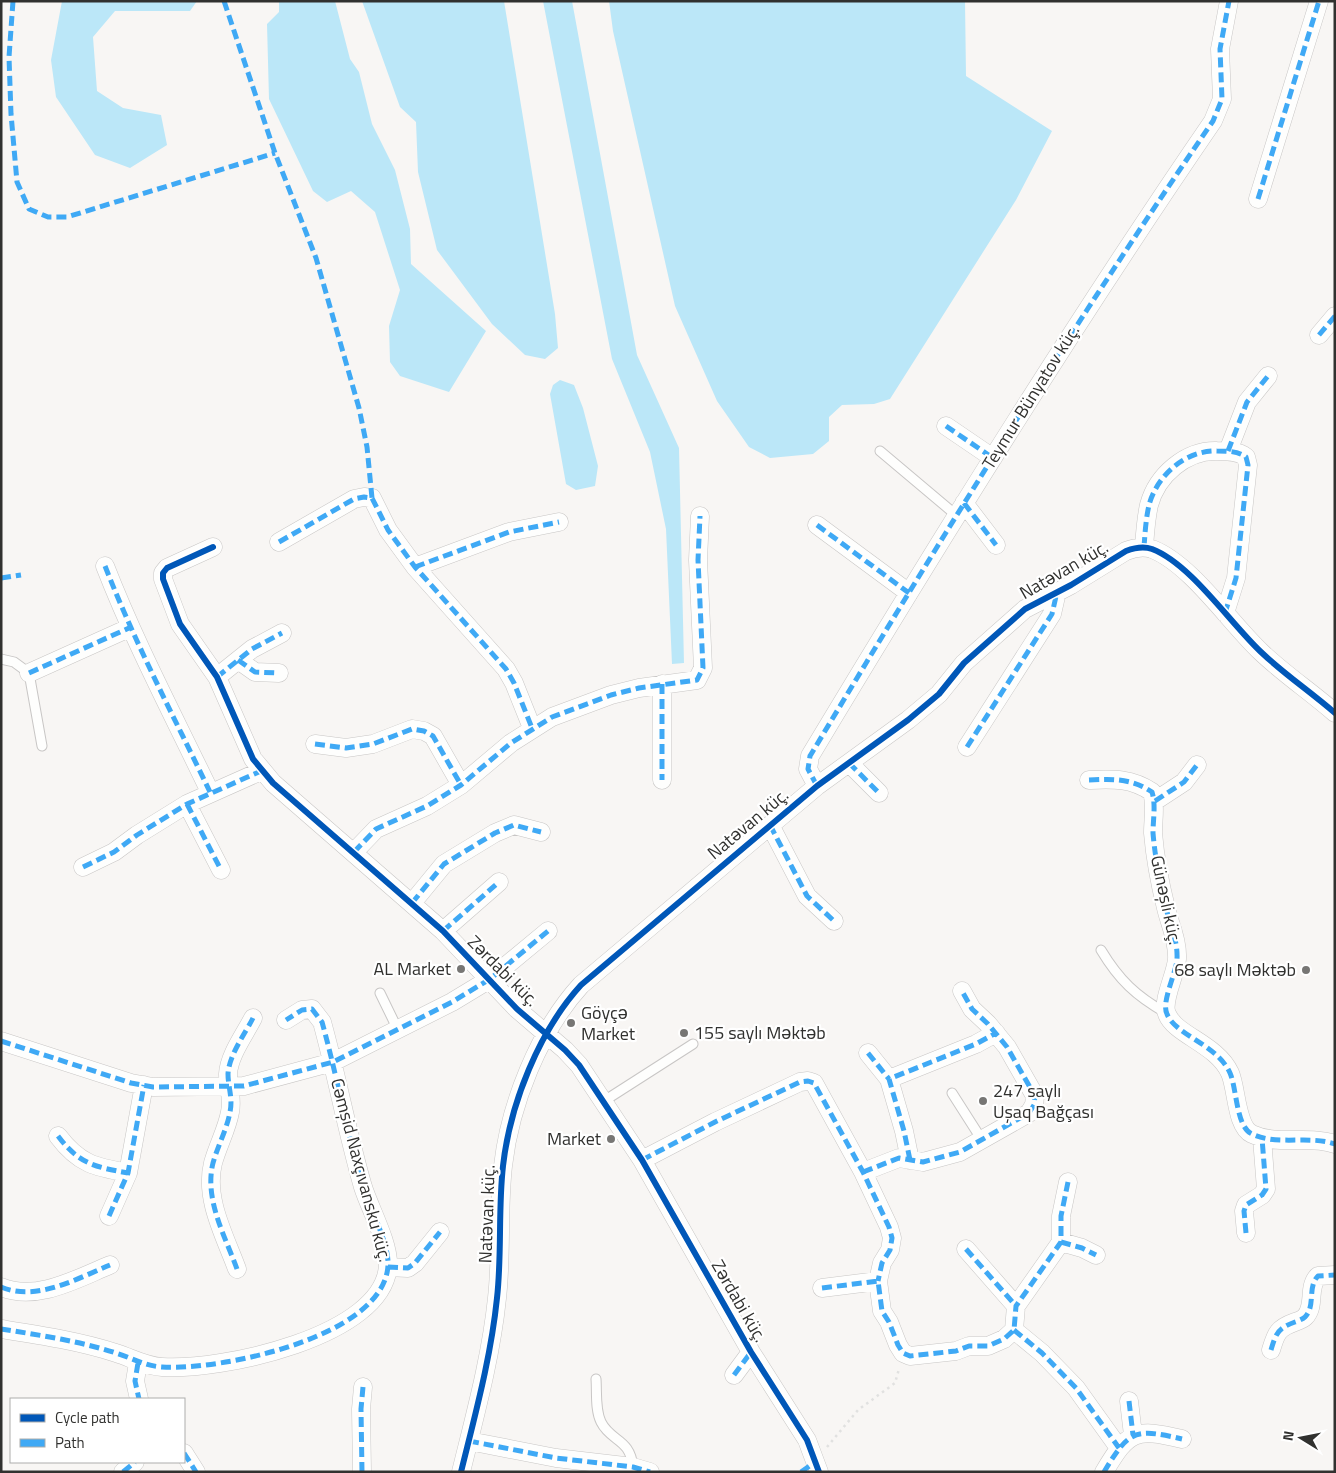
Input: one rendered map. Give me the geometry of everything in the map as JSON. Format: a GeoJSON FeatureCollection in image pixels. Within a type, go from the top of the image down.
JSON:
{"type":"FeatureCollection","features":[{"type":"Feature","properties":{"kind":"street","name":"Teymur Bünyatov küç."},"geometry":{"type":"LineString","coordinates":[[817,786],[808,769],[810,756],[992,458],[1082,317],[1213,121],[1222,99],[1220,49],[1229,1]]}},
{"type":"Feature","properties":{"kind":"street"},"geometry":{"type":"LineString","coordinates":[[1258,200],[1319,1]]}},
{"type":"Feature","properties":{"kind":"street"},"geometry":{"type":"LineString","coordinates":[[1320,335],[1335,316]]}},
{"type":"Feature","properties":{"kind":"street"},"geometry":{"type":"LineString","coordinates":[[1228,451],[1247,402],[1268,376]]}},
{"type":"Feature","properties":{"kind":"street"},"geometry":{"type":"LineString","coordinates":[[946,426],[992,458]]}},
{"type":"Feature","properties":{"kind":"street"},"geometry":{"type":"LineString","coordinates":[[1225,613],[1236,578],[1248,466],[1243,454],[1228,451],[1202,452],[1182,460],[1171,468],[1149,504],[1144,547],[1152,549],[1175,564],[1225,613],[1262,653],[1334,711]]}},
{"type":"Feature","properties":{"kind":"street"},"geometry":{"type":"LineString","coordinates":[[279,542],[354,499],[372,498],[388,530],[415,567],[506,669],[514,683],[532,728]]}},
{"type":"Feature","properties":{"kind":"street"},"geometry":{"type":"LineString","coordinates":[[960,510],[996,544]]}},
{"type":"Feature","properties":{"kind":"street"},"geometry":{"type":"LineString","coordinates":[[354,852],[376,829],[427,806],[461,785],[532,728],[573,708],[611,695],[662,684],[697,680],[703,668],[698,560],[700,516]]}},
{"type":"Feature","properties":{"kind":"street"},"geometry":{"type":"LineString","coordinates":[[415,567],[509,532],[559,522]]}},
{"type":"Feature","properties":{"kind":"street"},"geometry":{"type":"LineString","coordinates":[[817,525],[909,592]]}},
{"type":"Feature","properties":{"kind":"street","name":"Zərdabi küç."},"geometry":{"type":"LineString","coordinates":[[213,547],[167,568],[163,572],[180,624],[217,677],[227,695],[246,744],[261,771],[443,931],[517,1009],[574,1059],[642,1160],[751,1352],[807,1440],[812,1469]]}},
{"type":"Feature","properties":{"kind":"street","name":"Natəvan küç."},"geometry":{"type":"LineString","coordinates":[[461,1472],[484,1373],[497,1298],[505,1146],[528,1074],[546,1033],[559,1012],[580,984],[770,825],[817,786],[908,720],[939,694],[964,663],[1019,614],[1126,551],[1144,547]]}},
{"type":"Feature","properties":{"kind":"street"},"geometry":{"type":"LineString","coordinates":[[104,566],[129,628],[151,667],[210,792]]}},
{"type":"Feature","properties":{"kind":"street"},"geometry":{"type":"LineString","coordinates":[[967,747],[1052,614],[1057,592]]}},
{"type":"Feature","properties":{"kind":"street"},"geometry":{"type":"LineString","coordinates":[[29,673],[129,628]]}},
{"type":"Feature","properties":{"kind":"street"},"geometry":{"type":"LineString","coordinates":[[217,677],[238,660],[282,633]]}},
{"type":"Feature","properties":{"kind":"street"},"geometry":{"type":"LineString","coordinates":[[238,660],[255,672],[279,673]]}},
{"type":"Feature","properties":{"kind":"street"},"geometry":{"type":"LineString","coordinates":[[662,684],[662,780]]}},
{"type":"Feature","properties":{"kind":"street"},"geometry":{"type":"LineString","coordinates":[[316,744],[346,748],[373,744],[412,729],[424,731],[433,736],[461,785]]}},
{"type":"Feature","properties":{"kind":"street"},"geometry":{"type":"LineString","coordinates":[[849,763],[879,793]]}},
{"type":"Feature","properties":{"kind":"street"},"geometry":{"type":"LineString","coordinates":[[1090,780],[1120,778],[1131,781],[1152,792],[1155,801],[1184,782],[1197,765]]}},
{"type":"Feature","properties":{"kind":"street"},"geometry":{"type":"LineString","coordinates":[[83,867],[114,852],[136,835],[187,804],[210,792],[261,771]]}},
{"type":"Feature","properties":{"kind":"street","name":"Günəşli küç."},"geometry":{"type":"LineString","coordinates":[[1155,801],[1154,835],[1162,888],[1177,950],[1177,961],[1166,1001],[1166,1013]]}},
{"type":"Feature","properties":{"kind":"street"},"geometry":{"type":"LineString","coordinates":[[187,804],[221,870]]}},
{"type":"Feature","properties":{"kind":"street"},"geometry":{"type":"LineString","coordinates":[[412,903],[444,864],[495,833],[514,825],[541,832]]}},
{"type":"Feature","properties":{"kind":"street"},"geometry":{"type":"LineString","coordinates":[[770,825],[807,896],[834,921]]}},
{"type":"Feature","properties":{"kind":"street"},"geometry":{"type":"LineString","coordinates":[[443,931],[499,882]]}},
{"type":"Feature","properties":{"kind":"street"},"geometry":{"type":"LineString","coordinates":[[1,1042],[144,1085],[181,1088],[244,1086],[333,1062],[398,1030],[452,1002],[490,979],[548,931]]}},
{"type":"Feature","properties":{"kind":"street"},"geometry":{"type":"LineString","coordinates":[[864,1172],[899,1158],[923,1162],[960,1152],[1029,1113],[1034,1105],[1035,1096],[1007,1047],[972,1009],[962,990]]}},
{"type":"Feature","properties":{"kind":"street","name":"Cəmşid Naxçıvansku küç."},"geometry":{"type":"LineString","coordinates":[[1,1329],[105,1350],[138,1363],[163,1367],[225,1364],[285,1348],[320,1333],[362,1311],[375,1298],[385,1282],[388,1257],[352,1148],[322,1022],[312,1008],[302,1010],[286,1020]]}},
{"type":"Feature","properties":{"kind":"street"},"geometry":{"type":"LineString","coordinates":[[1166,1013],[1172,1022],[1215,1053],[1227,1066],[1234,1082],[1243,1127],[1250,1134],[1262,1138],[1319,1140],[1335,1144]]}},
{"type":"Feature","properties":{"kind":"street"},"geometry":{"type":"LineString","coordinates":[[237,1269],[212,1199],[210,1180],[213,1163],[230,1114],[231,1087],[228,1074],[230,1063],[254,1018]]}},
{"type":"Feature","properties":{"kind":"street"},"geometry":{"type":"LineString","coordinates":[[889,1079],[976,1044],[996,1033]]}},
{"type":"Feature","properties":{"kind":"street"},"geometry":{"type":"LineString","coordinates":[[868,1053],[889,1079],[910,1160]]}},
{"type":"Feature","properties":{"kind":"street"},"geometry":{"type":"LineString","coordinates":[[642,1160],[715,1122],[800,1082],[808,1081],[814,1083],[864,1172],[892,1238],[890,1250],[882,1263],[878,1280],[882,1311],[902,1353],[910,1356],[956,1351],[969,1346],[988,1346],[1004,1339],[1014,1330],[1016,1306],[1060,1242],[1061,1216],[1068,1182]]}},
{"type":"Feature","properties":{"kind":"street"},"geometry":{"type":"LineString","coordinates":[[109,1216],[128,1173],[144,1085]]}},
{"type":"Feature","properties":{"kind":"street"},"geometry":{"type":"LineString","coordinates":[[58,1136],[80,1160],[94,1167],[128,1173]]}},
{"type":"Feature","properties":{"kind":"street"},"geometry":{"type":"LineString","coordinates":[[1246,1233],[1244,1212],[1246,1205],[1262,1196],[1266,1189],[1262,1138]]}},
{"type":"Feature","properties":{"kind":"street"},"geometry":{"type":"LineString","coordinates":[[388,1268],[408,1268],[415,1263],[440,1232]]}},
{"type":"Feature","properties":{"kind":"street"},"geometry":{"type":"LineString","coordinates":[[1060,1242],[1082,1248],[1096,1255]]}},
{"type":"Feature","properties":{"kind":"street"},"geometry":{"type":"LineString","coordinates":[[966,1250],[1016,1306]]}},
{"type":"Feature","properties":{"kind":"street"},"geometry":{"type":"LineString","coordinates":[[1,1287],[9,1290],[33,1292],[51,1288],[110,1265]]}},
{"type":"Feature","properties":{"kind":"street"},"geometry":{"type":"LineString","coordinates":[[1271,1350],[1276,1333],[1281,1326],[1305,1318],[1309,1311],[1313,1280],[1318,1276],[1335,1275]]}},
{"type":"Feature","properties":{"kind":"street"},"geometry":{"type":"LineString","coordinates":[[822,1288],[878,1280]]}},
{"type":"Feature","properties":{"kind":"street"},"geometry":{"type":"LineString","coordinates":[[1014,1330],[1042,1353],[1076,1388],[1118,1448]]}},
{"type":"Feature","properties":{"kind":"street"},"geometry":{"type":"LineString","coordinates":[[734,1375],[751,1352]]}},
{"type":"Feature","properties":{"kind":"street"},"geometry":{"type":"LineString","coordinates":[[138,1363],[135,1381],[140,1398]]}},
{"type":"Feature","properties":{"kind":"street"},"geometry":{"type":"LineString","coordinates":[[362,1472],[361,1409],[363,1386]]}},
{"type":"Feature","properties":{"kind":"street"},"geometry":{"type":"LineString","coordinates":[[1129,1400],[1133,1435]]}},
{"type":"Feature","properties":{"kind":"street"},"geometry":{"type":"LineString","coordinates":[[1104,1472],[1118,1448],[1133,1435],[1155,1433],[1182,1439]]}},
{"type":"Feature","properties":{"kind":"street"},"geometry":{"type":"LineString","coordinates":[[469,1441],[556,1458],[633,1467],[650,1472]]}},
{"type":"Feature","properties":{"kind":"street"},"geometry":{"type":"LineString","coordinates":[[123,1472],[134,1463]]}},
{"type":"Feature","properties":{"kind":"lane"},"geometry":{"type":"LineString","coordinates":[[880,450],[960,510]]}},
{"type":"Feature","properties":{"kind":"lane"},"geometry":{"type":"LineString","coordinates":[[1,660],[14,662],[29,673],[42,746]]}},
{"type":"Feature","properties":{"kind":"lane"},"geometry":{"type":"LineString","coordinates":[[1101,950],[1125,984],[1141,999],[1166,1013]]}},
{"type":"Feature","properties":{"kind":"lane"},"geometry":{"type":"LineString","coordinates":[[380,993],[398,1030]]}},
{"type":"Feature","properties":{"kind":"lane"},"geometry":{"type":"LineString","coordinates":[[604,1101],[693,1044]]}},
{"type":"Feature","properties":{"kind":"lane"},"geometry":{"type":"LineString","coordinates":[[952,1093],[982,1140]]}},
{"type":"Feature","properties":{"kind":"lane"},"geometry":{"type":"LineString","coordinates":[[596,1379],[600,1420],[603,1426],[630,1450],[633,1467]]}},
{"type":"Feature","properties":{"kind":"path"},"geometry":{"type":"LineString","coordinates":[[812,1469],[853,1415],[895,1383],[902,1353]]}},
{"type":"Feature","properties":{"kind":"water"},"geometry":{"type":"Polygon","coordinates":[[[62,1],[197,1],[190,11],[115,11],[93,37],[97,91],[123,108],[161,115],[167,145],[130,168],[95,155],[56,97],[51,60],[62,1]]]}},
{"type":"Feature","properties":{"kind":"water"},"geometry":{"type":"Polygon","coordinates":[[[279,1],[335,1],[350,59],[359,72],[372,124],[395,170],[410,229],[411,264],[486,331],[449,392],[400,376],[390,362],[389,326],[400,290],[375,212],[351,191],[327,202],[313,191],[269,99],[267,24],[279,12],[279,1]]]}},
{"type":"Feature","properties":{"kind":"water"},"geometry":{"type":"Polygon","coordinates":[[[362,1],[504,1],[555,314],[558,348],[545,359],[525,355],[492,324],[437,250],[418,172],[416,122],[400,107],[362,1]]]}},
{"type":"Feature","properties":{"kind":"water"},"geometry":{"type":"Polygon","coordinates":[[[543,1],[572,1],[637,355],[679,448],[684,663],[672,664],[666,529],[650,452],[612,359],[543,1]]]}},
{"type":"Feature","properties":{"kind":"water"},"geometry":{"type":"Polygon","coordinates":[[[609,1],[965,1],[966,76],[1052,131],[1016,200],[890,399],[874,404],[842,405],[829,417],[829,441],[813,454],[770,458],[749,447],[717,401],[675,306],[613,31],[609,1]]]}},
{"type":"Feature","properties":{"kind":"water"},"geometry":{"type":"Polygon","coordinates":[[[560,380],[574,385],[583,408],[598,466],[595,486],[576,490],[566,484],[550,394],[553,385],[560,380]]]}},
{"type":"Feature","properties":{"kind":"marked path"},"geometry":{"type":"LineString","coordinates":[[13,1],[9,57],[11,114],[17,182],[29,209],[48,217],[67,217],[275,153]]}},
{"type":"Feature","properties":{"kind":"marked path"},"geometry":{"type":"LineString","coordinates":[[224,1],[275,153],[316,258],[359,408],[367,447],[372,498]]}},
{"type":"Feature","properties":{"kind":"marked path"},"geometry":{"type":"LineString","coordinates":[[817,786],[808,769],[810,756],[907,595],[1057,356],[1213,121],[1222,99],[1220,49],[1229,1]]}},
{"type":"Feature","properties":{"kind":"marked path"},"geometry":{"type":"LineString","coordinates":[[1258,199],[1319,1]]}},
{"type":"Feature","properties":{"kind":"marked path"},"geometry":{"type":"LineString","coordinates":[[1319,335],[1335,316]]}},
{"type":"Feature","properties":{"kind":"marked path"},"geometry":{"type":"LineString","coordinates":[[1228,451],[1247,402],[1268,376]]}},
{"type":"Feature","properties":{"kind":"marked path"},"geometry":{"type":"LineString","coordinates":[[946,426],[993,458]]}},
{"type":"Feature","properties":{"kind":"marked path"},"geometry":{"type":"LineString","coordinates":[[1144,547],[1147,515],[1153,494],[1166,474],[1174,466],[1194,455],[1206,452],[1232,452],[1246,457],[1248,465],[1236,578],[1225,613]]}},
{"type":"Feature","properties":{"kind":"marked path"},"geometry":{"type":"LineString","coordinates":[[279,542],[354,499],[372,498],[388,530],[415,567],[506,669],[514,683],[532,728]]}},
{"type":"Feature","properties":{"kind":"marked path"},"geometry":{"type":"LineString","coordinates":[[964,503],[996,545]]}},
{"type":"Feature","properties":{"kind":"marked path"},"geometry":{"type":"LineString","coordinates":[[354,852],[376,829],[427,806],[461,785],[511,743],[552,717],[611,695],[639,688],[697,680],[703,668],[698,560],[700,516]]}},
{"type":"Feature","properties":{"kind":"marked path"},"geometry":{"type":"LineString","coordinates":[[415,567],[509,532],[559,522]]}},
{"type":"Feature","properties":{"kind":"marked path"},"geometry":{"type":"LineString","coordinates":[[817,525],[909,593]]}},
{"type":"Feature","properties":{"kind":"marked path"},"geometry":{"type":"LineString","coordinates":[[105,566],[142,652],[210,792]]}},
{"type":"Feature","properties":{"kind":"marked path"},"geometry":{"type":"LineString","coordinates":[[1,578],[21,575]]}},
{"type":"Feature","properties":{"kind":"marked path"},"geometry":{"type":"LineString","coordinates":[[967,747],[1052,614],[1057,592]]}},
{"type":"Feature","properties":{"kind":"marked path"},"geometry":{"type":"LineString","coordinates":[[29,673],[129,628]]}},
{"type":"Feature","properties":{"kind":"marked path"},"geometry":{"type":"LineString","coordinates":[[217,677],[252,649],[282,633]]}},
{"type":"Feature","properties":{"kind":"marked path"},"geometry":{"type":"LineString","coordinates":[[238,660],[255,672],[279,673]]}},
{"type":"Feature","properties":{"kind":"marked path"},"geometry":{"type":"LineString","coordinates":[[662,684],[662,780]]}},
{"type":"Feature","properties":{"kind":"marked path"},"geometry":{"type":"LineString","coordinates":[[315,744],[346,748],[373,744],[412,729],[424,731],[433,736],[461,785]]}},
{"type":"Feature","properties":{"kind":"marked path"},"geometry":{"type":"LineString","coordinates":[[849,763],[879,793]]}},
{"type":"Feature","properties":{"kind":"marked path"},"geometry":{"type":"LineString","coordinates":[[1155,801],[1184,782],[1197,765]]}},
{"type":"Feature","properties":{"kind":"marked path"},"geometry":{"type":"LineString","coordinates":[[83,867],[114,852],[137,835],[187,804],[261,771]]}},
{"type":"Feature","properties":{"kind":"marked path"},"geometry":{"type":"LineString","coordinates":[[1089,780],[1129,782],[1152,792],[1156,861],[1177,952],[1176,965],[1166,1002],[1167,1014],[1171,1021],[1178,1028],[1216,1054],[1224,1063],[1230,1073],[1243,1124],[1252,1134],[1262,1138],[1315,1140],[1335,1144]]}},
{"type":"Feature","properties":{"kind":"marked path"},"geometry":{"type":"LineString","coordinates":[[187,804],[221,870]]}},
{"type":"Feature","properties":{"kind":"marked path"},"geometry":{"type":"LineString","coordinates":[[412,903],[444,864],[495,833],[514,825],[541,832]]}},
{"type":"Feature","properties":{"kind":"marked path"},"geometry":{"type":"LineString","coordinates":[[770,825],[807,896],[834,921]]}},
{"type":"Feature","properties":{"kind":"marked path"},"geometry":{"type":"LineString","coordinates":[[443,931],[499,882]]}},
{"type":"Feature","properties":{"kind":"marked path"},"geometry":{"type":"LineString","coordinates":[[1,1041],[131,1083],[153,1087],[244,1086],[333,1062],[452,1002],[490,979],[548,931]]}},
{"type":"Feature","properties":{"kind":"marked path"},"geometry":{"type":"LineString","coordinates":[[863,1172],[899,1158],[923,1162],[960,1152],[1029,1113],[1034,1105],[1035,1096],[1007,1047],[988,1024],[972,1009],[962,991]]}},
{"type":"Feature","properties":{"kind":"marked path"},"geometry":{"type":"LineString","coordinates":[[1,1329],[88,1345],[156,1366],[188,1367],[221,1363],[258,1355],[295,1344],[330,1330],[359,1312],[380,1290],[388,1265],[388,1256],[363,1187],[322,1022],[312,1009],[302,1010],[286,1020]]}},
{"type":"Feature","properties":{"kind":"marked path"},"geometry":{"type":"LineString","coordinates":[[237,1269],[213,1204],[211,1177],[213,1163],[230,1112],[231,1102],[228,1074],[231,1059],[253,1018]]}},
{"type":"Feature","properties":{"kind":"marked path"},"geometry":{"type":"LineString","coordinates":[[910,1160],[889,1079],[976,1044],[996,1033]]}},
{"type":"Feature","properties":{"kind":"marked path"},"geometry":{"type":"LineString","coordinates":[[868,1053],[889,1079]]}},
{"type":"Feature","properties":{"kind":"marked path"},"geometry":{"type":"LineString","coordinates":[[642,1160],[715,1122],[800,1082],[808,1081],[814,1083],[863,1172],[889,1227],[892,1238],[890,1250],[882,1263],[878,1281]]}},
{"type":"Feature","properties":{"kind":"marked path"},"geometry":{"type":"LineString","coordinates":[[109,1216],[128,1173],[144,1085]]}},
{"type":"Feature","properties":{"kind":"marked path"},"geometry":{"type":"LineString","coordinates":[[58,1136],[73,1153],[88,1163],[128,1173]]}},
{"type":"Feature","properties":{"kind":"marked path"},"geometry":{"type":"LineString","coordinates":[[1246,1233],[1244,1211],[1246,1205],[1262,1195],[1266,1189],[1262,1138]]}},
{"type":"Feature","properties":{"kind":"marked path"},"geometry":{"type":"LineString","coordinates":[[822,1288],[878,1281],[882,1311],[889,1322],[898,1345],[903,1353],[910,1356],[956,1351],[969,1346],[988,1346],[1004,1339],[1014,1330],[1016,1306],[1061,1242],[1061,1216],[1068,1182]]}},
{"type":"Feature","properties":{"kind":"marked path"},"geometry":{"type":"LineString","coordinates":[[388,1267],[408,1268],[415,1263],[440,1232]]}},
{"type":"Feature","properties":{"kind":"marked path"},"geometry":{"type":"LineString","coordinates":[[1061,1242],[1082,1248],[1096,1255]]}},
{"type":"Feature","properties":{"kind":"marked path"},"geometry":{"type":"LineString","coordinates":[[966,1249],[1016,1306]]}},
{"type":"Feature","properties":{"kind":"marked path"},"geometry":{"type":"LineString","coordinates":[[1,1287],[15,1291],[43,1290],[71,1282],[110,1265]]}},
{"type":"Feature","properties":{"kind":"marked path"},"geometry":{"type":"LineString","coordinates":[[1271,1350],[1278,1332],[1289,1324],[1305,1317],[1308,1313],[1313,1286],[1318,1276],[1335,1275]]}},
{"type":"Feature","properties":{"kind":"marked path"},"geometry":{"type":"LineString","coordinates":[[1014,1330],[1042,1353],[1076,1388],[1119,1448]]}},
{"type":"Feature","properties":{"kind":"marked path"},"geometry":{"type":"LineString","coordinates":[[734,1375],[751,1352]]}},
{"type":"Feature","properties":{"kind":"marked path"},"geometry":{"type":"LineString","coordinates":[[138,1363],[135,1381],[139,1398]]}},
{"type":"Feature","properties":{"kind":"marked path"},"geometry":{"type":"LineString","coordinates":[[362,1472],[361,1409],[363,1387]]}},
{"type":"Feature","properties":{"kind":"marked path"},"geometry":{"type":"LineString","coordinates":[[1129,1401],[1133,1435]]}},
{"type":"Feature","properties":{"kind":"marked path"},"geometry":{"type":"LineString","coordinates":[[1104,1472],[1120,1448],[1127,1440],[1135,1436],[1154,1434],[1182,1439]]}},
{"type":"Feature","properties":{"kind":"marked path"},"geometry":{"type":"LineString","coordinates":[[469,1441],[556,1458],[633,1467],[650,1472]]}},
{"type":"Feature","properties":{"kind":"marked path"},"geometry":{"type":"LineString","coordinates":[[185,1455],[196,1472]]}},
{"type":"Feature","properties":{"kind":"marked path"},"geometry":{"type":"LineString","coordinates":[[801,1472],[815,1462]]}},
{"type":"Feature","properties":{"kind":"marked path"},"geometry":{"type":"LineString","coordinates":[[123,1472],[134,1463]]}},
{"type":"Feature","properties":{"kind":"cycle path"},"geometry":{"type":"LineString","coordinates":[[213,547],[167,568],[163,573],[163,579],[180,624],[217,677],[253,759],[273,783],[443,931],[517,1009],[565,1050],[579,1065],[642,1160],[751,1352],[807,1440],[819,1472]]}},
{"type":"Feature","properties":{"kind":"cycle path"},"geometry":{"type":"LineString","coordinates":[[461,1472],[491,1342],[498,1282],[503,1166],[512,1118],[529,1070],[540,1046],[566,1003],[581,985],[817,786],[908,720],[939,694],[964,663],[1025,609],[1071,585],[1126,551],[1139,548],[1152,549],[1181,567],[1210,595],[1261,652],[1335,713]]}},
{"type":"Feature","properties":{"kind":"place","name":"AL Market"},"geometry":{"type":"Point","coordinates":[461,969]}},
{"type":"Feature","properties":{"kind":"place","name":"68 saylı Məktəb"},"geometry":{"type":"Point","coordinates":[1306,970]}},
{"type":"Feature","properties":{"kind":"place","name":"Göyçə Market"},"geometry":{"type":"Point","coordinates":[571,1023]}},
{"type":"Feature","properties":{"kind":"place","name":"155 saylı Məktəb"},"geometry":{"type":"Point","coordinates":[684,1033]}},
{"type":"Feature","properties":{"kind":"place","name":"247 saylı Uşaq Bağçası"},"geometry":{"type":"Point","coordinates":[983,1101]}},
{"type":"Feature","properties":{"kind":"place","name":"Market"},"geometry":{"type":"Point","coordinates":[611,1139]}}]}
